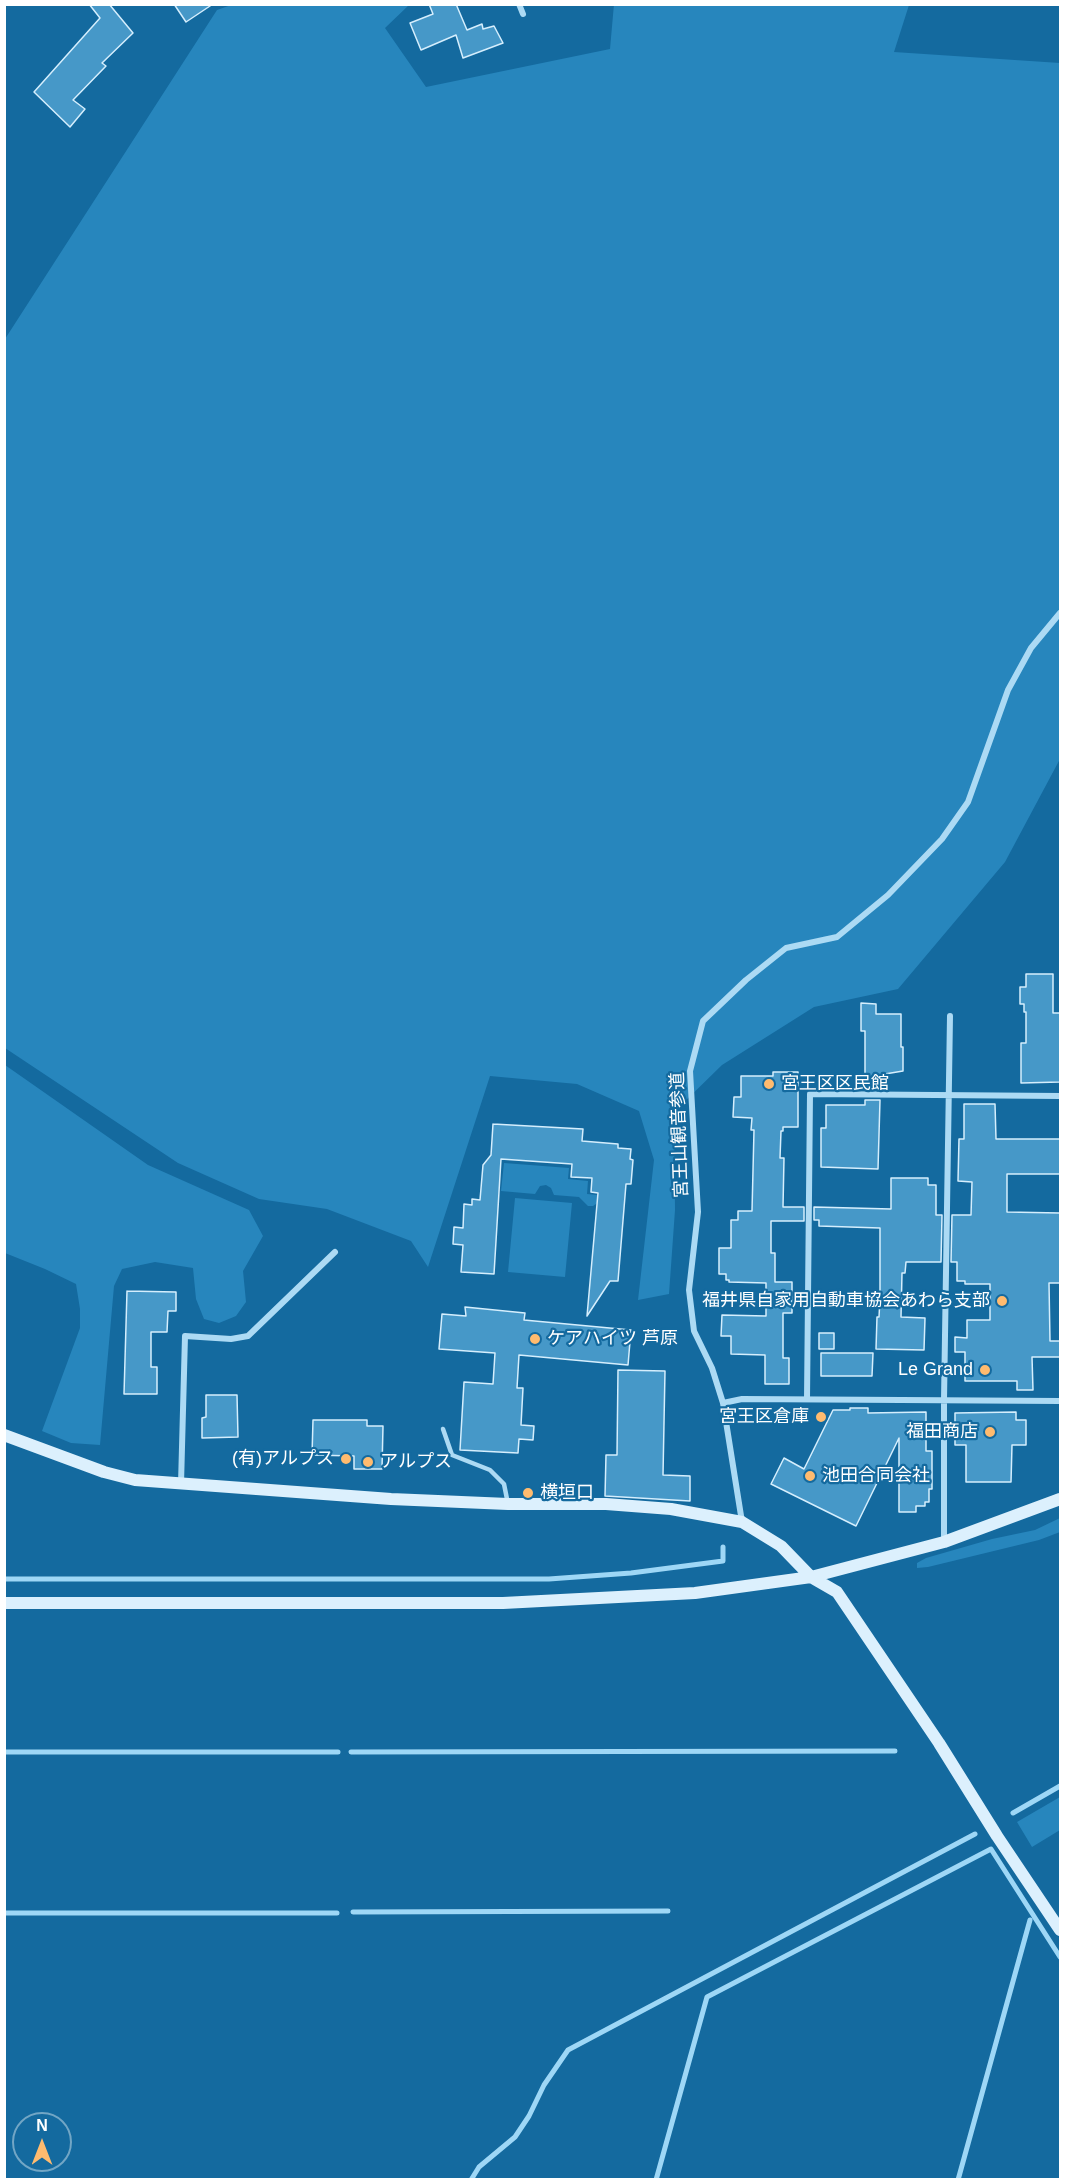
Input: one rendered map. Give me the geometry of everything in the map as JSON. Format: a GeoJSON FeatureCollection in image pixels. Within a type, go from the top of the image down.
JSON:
{"type":"FeatureCollection","features":[{"type":"Feature","properties":{"kind":"street"},"geometry":{"type":"LineString","coordinates":[[519,4],[523,14]]}},
{"type":"Feature","properties":{"kind":"street","name":"宮王山観音参道"},"geometry":{"type":"LineString","coordinates":[[742,1522],[723,1403],[712,1368],[694,1331],[689,1290],[698,1212],[690,1071],[703,1021],[746,980],[786,948],[837,937],[888,895],[942,839],[968,802],[1008,690],[1031,648],[1060,613]]}},
{"type":"Feature","properties":{"kind":"street"},"geometry":{"type":"LineString","coordinates":[[944,1542],[950,1016]]}},
{"type":"Feature","properties":{"kind":"street"},"geometry":{"type":"LineString","coordinates":[[807,1399],[810,1094],[1060,1096]]}},
{"type":"Feature","properties":{"kind":"street"},"geometry":{"type":"LineString","coordinates":[[182,1485],[185,1336],[231,1339],[248,1336],[335,1252]]}},
{"type":"Feature","properties":{"kind":"street"},"geometry":{"type":"LineString","coordinates":[[723,1403],[742,1398],[1060,1401]]}},
{"type":"Feature","properties":{"kind":"street"},"geometry":{"type":"LineString","coordinates":[[4,1435],[104,1472],[135,1480],[380,1498],[508,1504],[606,1504],[671,1509],[742,1522],[781,1546],[811,1576],[837,1592],[1060,1930]]}},
{"type":"Feature","properties":{"kind":"street"},"geometry":{"type":"LineString","coordinates":[[4,1603],[503,1603],[695,1593],[811,1576],[944,1542],[1060,1499]]}},
{"type":"Feature","properties":{"kind":"lane"},"geometry":{"type":"LineString","coordinates":[[443,1429],[452,1455],[490,1470],[504,1484],[508,1504]]}},
{"type":"Feature","properties":{"kind":"shaded area"},"geometry":{"type":"Polygon","coordinates":[[[234,4],[409,5],[385,28],[426,87],[610,49],[614,4],[909,5],[894,52],[1060,63],[1060,759],[1005,862],[898,989],[814,1007],[722,1065],[674,1112],[675,1210],[669,1294],[638,1300],[654,1160],[639,1111],[577,1084],[490,1076],[428,1267],[411,1241],[327,1209],[259,1199],[178,1163],[5,1048],[5,339],[217,10],[234,4]]]}},
{"type":"Feature","properties":{"kind":"shaded area"},"geometry":{"type":"Polygon","coordinates":[[[5,1065],[148,1165],[249,1210],[263,1236],[243,1271],[246,1302],[236,1316],[219,1323],[204,1319],[196,1299],[193,1268],[155,1262],[122,1269],[114,1286],[100,1445],[71,1443],[42,1431],[80,1328],[80,1309],[76,1284],[5,1253],[5,1065]]]}},
{"type":"Feature","properties":{"kind":"shaded area"},"geometry":{"type":"Polygon","coordinates":[[[504,1163],[569,1168],[568,1179],[588,1181],[587,1194],[608,1196],[593,1206],[588,1206],[579,1197],[554,1195],[551,1188],[546,1185],[540,1186],[535,1194],[501,1191],[504,1163]]]}},
{"type":"Feature","properties":{"kind":"shaded area"},"geometry":{"type":"Polygon","coordinates":[[[515,1198],[572,1203],[565,1277],[508,1272],[515,1198]]]}},
{"type":"Feature","properties":{"kind":"shaded area"},"geometry":{"type":"Polygon","coordinates":[[[1060,1518],[1060,1532],[1039,1540],[917,1568],[917,1563],[926,1558],[992,1539],[1035,1530],[1060,1518]]]}},
{"type":"Feature","properties":{"kind":"shaded area"},"geometry":{"type":"Polygon","coordinates":[[[1060,1797],[1060,1830],[1032,1847],[1017,1822],[1060,1797]]]}},
{"type":"Feature","properties":{"kind":"building"},"geometry":{"type":"Polygon","coordinates":[[[89,4],[109,4],[133,33],[102,63],[106,66],[73,100],[85,109],[70,127],[34,92],[100,18],[89,4]]]}},
{"type":"Feature","properties":{"kind":"building"},"geometry":{"type":"Polygon","coordinates":[[[174,4],[213,4],[186,22],[174,4]]]}},
{"type":"Feature","properties":{"kind":"building"},"geometry":{"type":"Polygon","coordinates":[[[429,4],[456,4],[467,30],[482,24],[483,29],[494,26],[503,43],[463,58],[456,35],[421,50],[410,23],[433,14],[429,4]]]}},
{"type":"Feature","properties":{"kind":"building"},"geometry":{"type":"Polygon","coordinates":[[[1026,974],[1053,974],[1053,1013],[1060,1013],[1060,1082],[1021,1083],[1021,1043],[1026,1043],[1026,1012],[1024,1012],[1024,1004],[1020,1004],[1020,987],[1026,987],[1026,974]]]}},
{"type":"Feature","properties":{"kind":"building"},"geometry":{"type":"Polygon","coordinates":[[[861,1003],[876,1004],[876,1014],[901,1014],[903,1071],[885,1074],[885,1079],[880,1078],[880,1089],[865,1089],[865,1031],[861,1031],[861,1003]]]}},
{"type":"Feature","properties":{"kind":"building"},"geometry":{"type":"Polygon","coordinates":[[[773,1072],[798,1072],[798,1127],[783,1127],[780,1158],[784,1158],[783,1207],[804,1207],[804,1221],[771,1221],[771,1253],[775,1253],[775,1282],[792,1282],[792,1313],[783,1313],[783,1358],[789,1358],[789,1384],[765,1384],[765,1355],[731,1354],[731,1336],[721,1336],[722,1315],[766,1316],[766,1283],[726,1280],[726,1274],[719,1274],[719,1248],[731,1248],[731,1220],[738,1220],[738,1211],[752,1211],[754,1130],[751,1130],[752,1118],[733,1117],[734,1097],[741,1097],[741,1076],[773,1076],[773,1072]]]}},
{"type":"Feature","properties":{"kind":"building"},"geometry":{"type":"Polygon","coordinates":[[[865,1100],[880,1100],[878,1169],[821,1167],[821,1128],[826,1128],[826,1105],[865,1105],[865,1100]]]}},
{"type":"Feature","properties":{"kind":"building"},"geometry":{"type":"Polygon","coordinates":[[[964,1104],[995,1104],[996,1139],[1060,1139],[1060,1174],[1007,1174],[1007,1212],[1060,1213],[1060,1283],[1049,1283],[1050,1341],[1060,1341],[1060,1357],[1032,1357],[1033,1390],[1017,1390],[1017,1381],[965,1381],[965,1352],[955,1352],[955,1337],[967,1338],[967,1320],[990,1320],[990,1284],[965,1284],[965,1281],[957,1281],[957,1262],[951,1262],[952,1215],[971,1215],[972,1182],[958,1181],[959,1139],[964,1139],[964,1104]]]}},
{"type":"Feature","properties":{"kind":"building"},"geometry":{"type":"Polygon","coordinates":[[[493,1124],[583,1129],[582,1141],[618,1144],[618,1148],[631,1149],[630,1159],[633,1160],[631,1184],[626,1184],[618,1281],[610,1281],[587,1316],[598,1193],[591,1192],[592,1178],[571,1177],[572,1164],[501,1159],[494,1274],[461,1272],[463,1245],[453,1244],[454,1227],[463,1228],[464,1204],[472,1205],[472,1199],[480,1200],[483,1165],[491,1155],[493,1124]]]}},
{"type":"Feature","properties":{"kind":"building"},"geometry":{"type":"Polygon","coordinates":[[[891,1178],[928,1178],[928,1185],[936,1185],[936,1215],[942,1215],[941,1262],[906,1262],[905,1273],[902,1273],[901,1317],[925,1318],[924,1350],[876,1349],[880,1298],[880,1228],[819,1226],[819,1220],[814,1220],[814,1207],[891,1209],[891,1178]]]}},
{"type":"Feature","properties":{"kind":"building"},"geometry":{"type":"Polygon","coordinates":[[[127,1291],[176,1292],[176,1311],[168,1311],[167,1332],[151,1332],[151,1367],[157,1367],[157,1394],[124,1394],[127,1291]]]}},
{"type":"Feature","properties":{"kind":"building"},"geometry":{"type":"Polygon","coordinates":[[[465,1307],[525,1313],[524,1320],[631,1330],[628,1365],[519,1355],[517,1388],[523,1388],[521,1425],[534,1426],[533,1440],[519,1439],[518,1453],[460,1450],[464,1382],[493,1384],[495,1353],[439,1349],[442,1314],[466,1316],[465,1307]]]}},
{"type":"Feature","properties":{"kind":"building"},"geometry":{"type":"Polygon","coordinates":[[[819,1333],[834,1333],[834,1349],[819,1349],[819,1333]]]}},
{"type":"Feature","properties":{"kind":"building"},"geometry":{"type":"Polygon","coordinates":[[[821,1353],[873,1353],[872,1376],[821,1376],[821,1353]]]}},
{"type":"Feature","properties":{"kind":"building"},"geometry":{"type":"Polygon","coordinates":[[[618,1370],[665,1371],[663,1475],[690,1476],[690,1501],[605,1496],[606,1455],[617,1455],[618,1370]]]}},
{"type":"Feature","properties":{"kind":"building"},"geometry":{"type":"Polygon","coordinates":[[[206,1395],[237,1395],[238,1437],[202,1438],[202,1418],[206,1417],[206,1395]]]}},
{"type":"Feature","properties":{"kind":"building"},"geometry":{"type":"Polygon","coordinates":[[[850,1408],[868,1408],[868,1413],[926,1412],[926,1451],[932,1451],[932,1489],[929,1489],[929,1502],[925,1502],[925,1506],[916,1506],[916,1512],[899,1512],[899,1438],[856,1526],[771,1484],[784,1458],[804,1469],[833,1410],[850,1410],[850,1408]]]}},
{"type":"Feature","properties":{"kind":"building"},"geometry":{"type":"Polygon","coordinates":[[[1016,1412],[1016,1420],[1026,1420],[1026,1445],[1012,1445],[1011,1482],[966,1482],[966,1445],[955,1445],[955,1413],[1016,1412]]]}},
{"type":"Feature","properties":{"kind":"building"},"geometry":{"type":"Polygon","coordinates":[[[313,1420],[367,1420],[367,1426],[383,1426],[382,1469],[354,1469],[354,1456],[312,1455],[313,1420]]]}},
{"type":"Feature","properties":{"kind":"waterway"},"geometry":{"type":"LineString","coordinates":[[4,1579],[549,1579],[631,1573],[723,1561],[723,1547]]}},
{"type":"Feature","properties":{"kind":"waterway"},"geometry":{"type":"LineString","coordinates":[[351,1752],[895,1751]]}},
{"type":"Feature","properties":{"kind":"waterway"},"geometry":{"type":"LineString","coordinates":[[4,1752],[338,1752]]}},
{"type":"Feature","properties":{"kind":"waterway"},"geometry":{"type":"LineString","coordinates":[[1013,1813],[1060,1786]]}},
{"type":"Feature","properties":{"kind":"waterway"},"geometry":{"type":"LineString","coordinates":[[471,2180],[479,2167],[515,2137],[529,2116],[544,2085],[568,2050],[975,1834]]}},
{"type":"Feature","properties":{"kind":"waterway"},"geometry":{"type":"LineString","coordinates":[[656,2180],[707,1997],[991,1849],[1060,1957]]}},
{"type":"Feature","properties":{"kind":"waterway"},"geometry":{"type":"LineString","coordinates":[[353,1912],[668,1911]]}},
{"type":"Feature","properties":{"kind":"waterway"},"geometry":{"type":"LineString","coordinates":[[4,1913],[337,1913]]}},
{"type":"Feature","properties":{"kind":"waterway"},"geometry":{"type":"LineString","coordinates":[[958,2180],[1030,1920]]}},
{"type":"Feature","properties":{"kind":"place","name":"宮王区区民館"},"geometry":{"type":"Point","coordinates":[769,1084]}},
{"type":"Feature","properties":{"kind":"place","name":"福井県自家用自動車協会あわら支部"},"geometry":{"type":"Point","coordinates":[1002,1301]}},
{"type":"Feature","properties":{"kind":"place","name":"ケアハイツ 芦原"},"geometry":{"type":"Point","coordinates":[535,1339]}},
{"type":"Feature","properties":{"kind":"place","name":"Le Grand"},"geometry":{"type":"Point","coordinates":[985,1370]}},
{"type":"Feature","properties":{"kind":"place","name":"宮王区倉庫"},"geometry":{"type":"Point","coordinates":[821,1417]}},
{"type":"Feature","properties":{"kind":"place","name":"福田商店"},"geometry":{"type":"Point","coordinates":[990,1432]}},
{"type":"Feature","properties":{"kind":"place","name":"(有)アルプス"},"geometry":{"type":"Point","coordinates":[346,1459]}},
{"type":"Feature","properties":{"kind":"place","name":"アルプス"},"geometry":{"type":"Point","coordinates":[368,1462]}},
{"type":"Feature","properties":{"kind":"place","name":"池田合同会社"},"geometry":{"type":"Point","coordinates":[810,1476]}},
{"type":"Feature","properties":{"kind":"place","name":"横垣口"},"geometry":{"type":"Point","coordinates":[528,1493]}}]}
